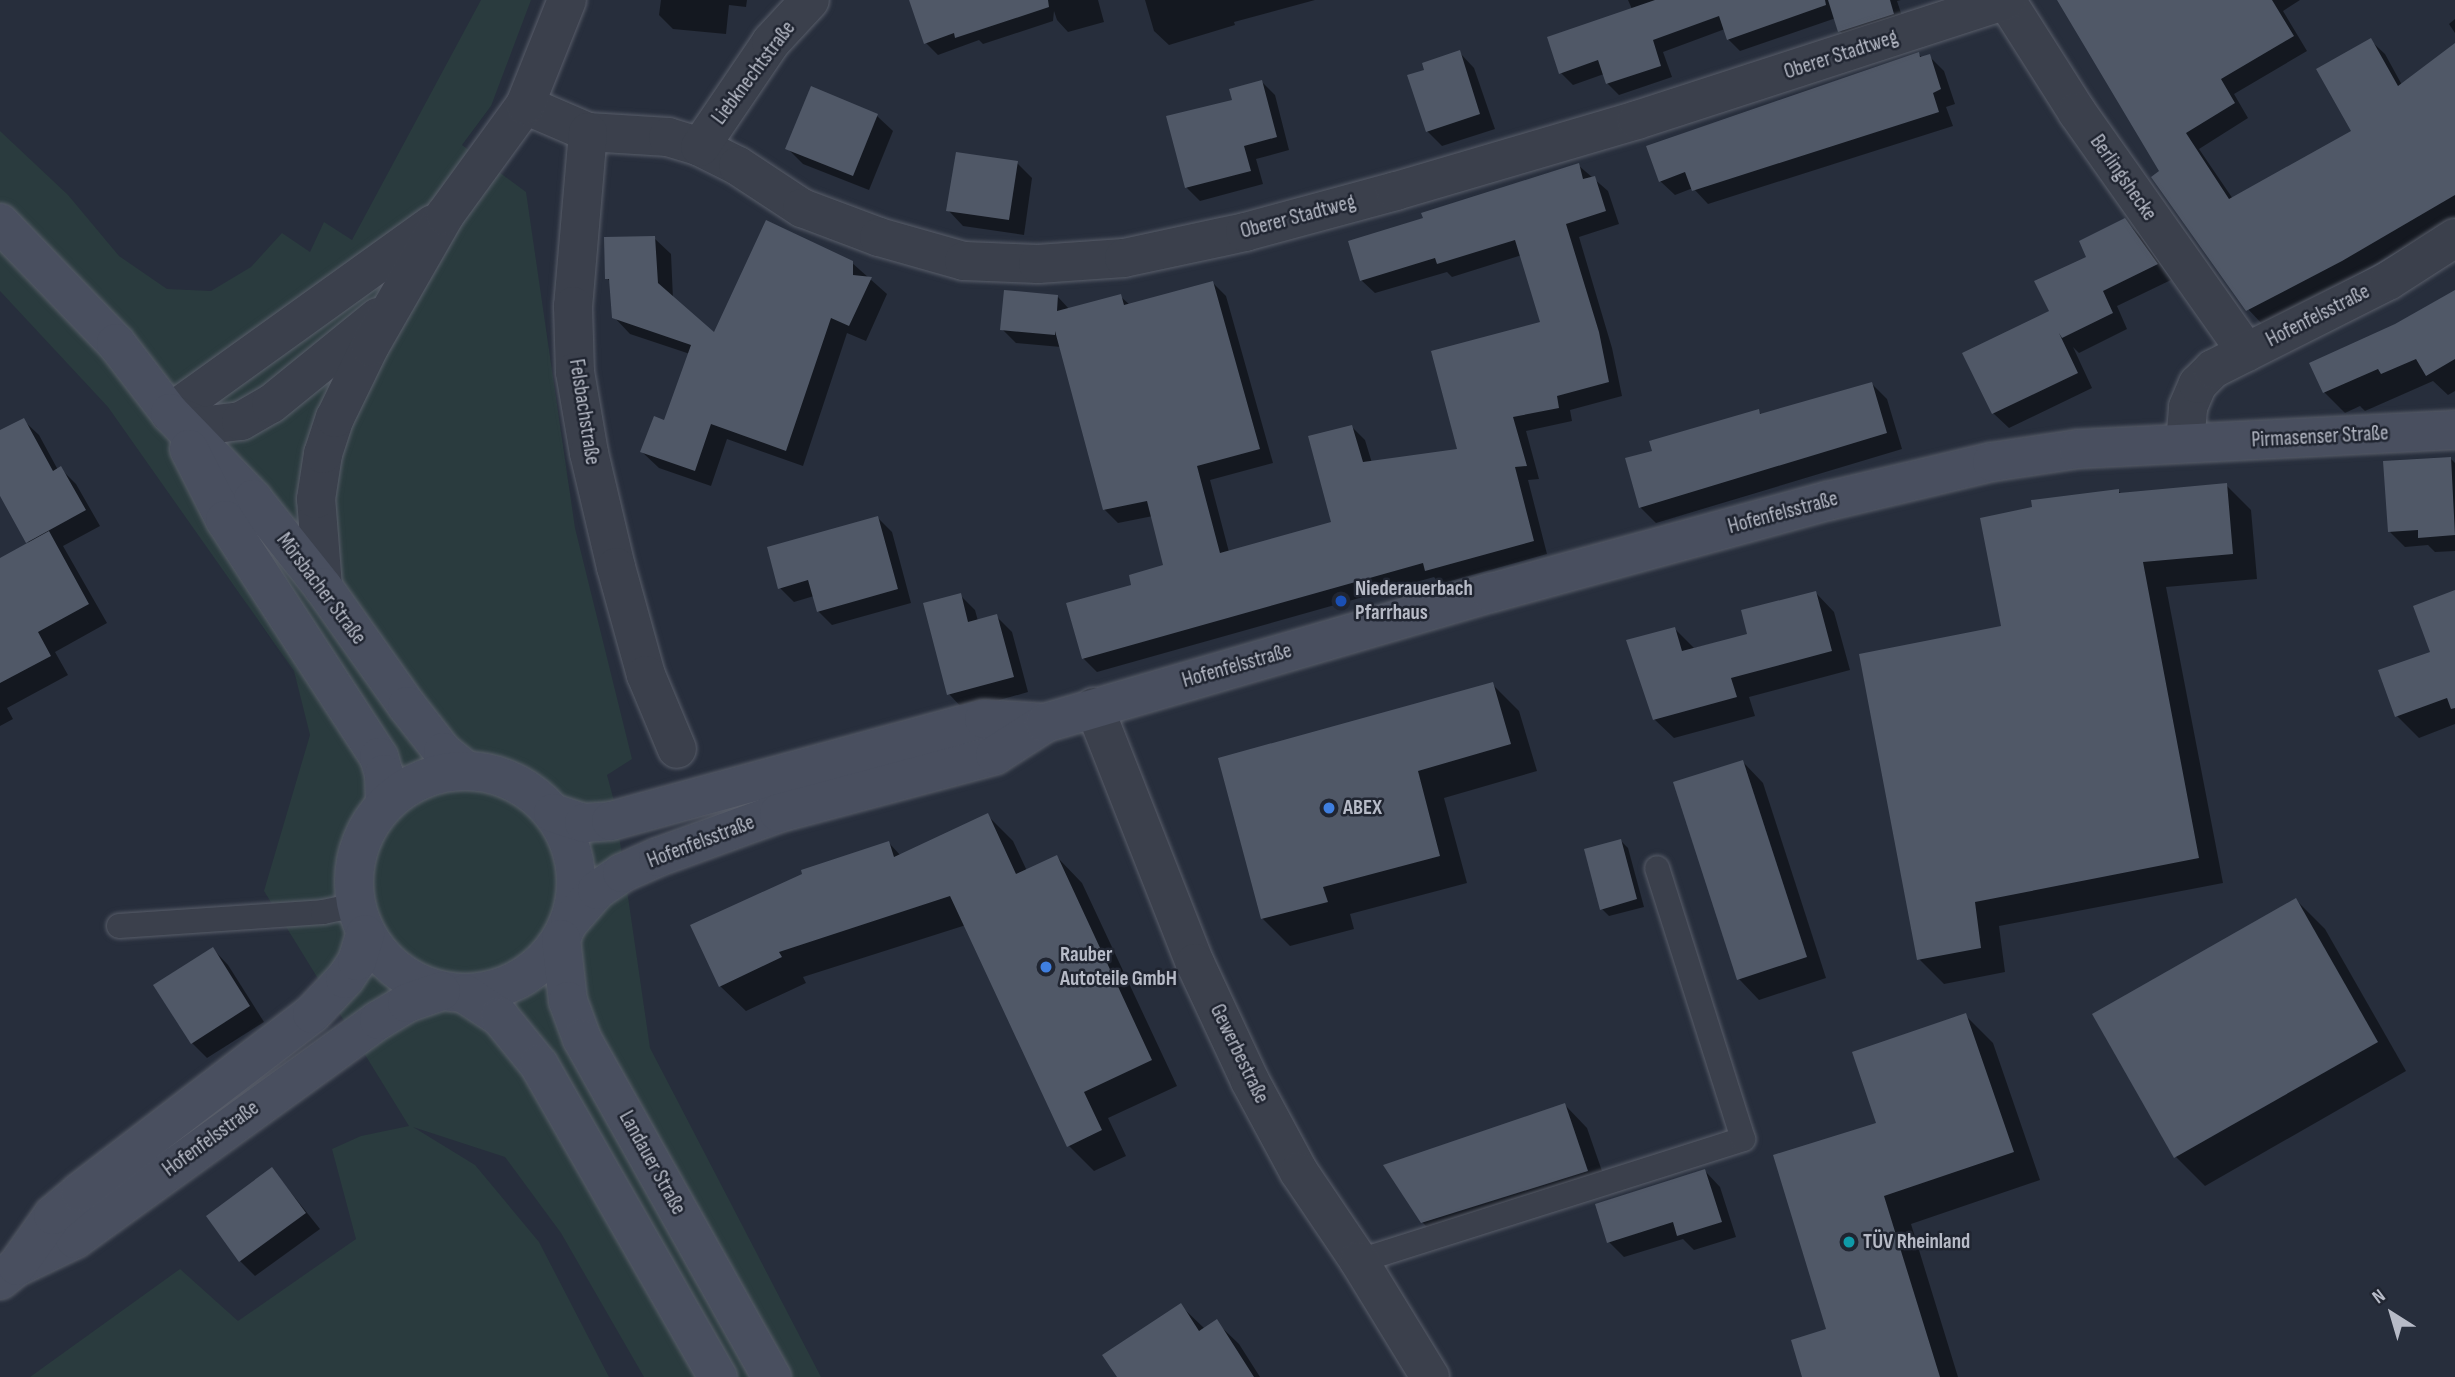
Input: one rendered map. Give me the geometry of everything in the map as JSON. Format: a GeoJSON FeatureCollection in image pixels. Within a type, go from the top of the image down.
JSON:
{"type":"FeatureCollection","features":[{"type":"Feature","properties":{"kind":"main road","name":"Mörsbacher Straße"},"geometry":{"type":"LineString","coordinates":[[0,223],[116,343],[170,413],[253,499],[323,587],[407,706],[443,752],[464,770]]}},
{"type":"Feature","properties":{"kind":"main road","name":"Mörsbacher Straße"},"geometry":{"type":"LineString","coordinates":[[170,413],[225,520],[379,757],[384,774],[385,802]]}},
{"type":"Feature","properties":{"kind":"main road","name":"Pirmasenser Straße"},"geometry":{"type":"LineString","coordinates":[[2185,443],[2455,430]]}},
{"type":"Feature","properties":{"kind":"main road","name":"Hofenfelsstraße"},"geometry":{"type":"LineString","coordinates":[[565,930],[597,890],[622,873],[658,857],[779,813],[995,755],[1045,723],[1094,707],[1828,501],[1992,462],[2078,449],[2185,443]]}},
{"type":"Feature","properties":{"kind":"main road","name":"Hofenfelsstraße"},"geometry":{"type":"LineString","coordinates":[[553,813],[584,823],[611,821],[984,719],[1045,723]]}},
{"type":"Feature","properties":{"kind":"main road"},"geometry":{"type":"LineString","coordinates":[[453,992],[509,984],[529,973],[565,930],[575,901],[574,857],[566,835],[553,813],[514,783],[490,773],[464,770],[422,779],[403,788],[385,802],[371,821],[355,865],[360,920],[395,969],[417,983],[453,992],[500,1017],[539,1065],[718,1377]]}},
{"type":"Feature","properties":{"kind":"main road","name":"Hofenfelsstraße"},"geometry":{"type":"LineString","coordinates":[[8,1273],[53,1215],[164,1125],[312,1014],[345,979],[357,961],[360,920]]}},
{"type":"Feature","properties":{"kind":"main road","name":"Landauer Straße"},"geometry":{"type":"LineString","coordinates":[[565,930],[568,1001],[582,1039],[772,1377]]}},
{"type":"Feature","properties":{"kind":"main road","name":"Hofenfelsstraße"},"geometry":{"type":"LineString","coordinates":[[8,1273],[75,1239],[379,1020],[407,1003],[453,992]]}},
{"type":"Feature","properties":{"kind":"street"},"geometry":{"type":"LineString","coordinates":[[323,587],[316,499],[323,454],[335,418],[445,215],[525,105],[567,0]]}},
{"type":"Feature","properties":{"kind":"street","name":"Liebknechtstraße"},"geometry":{"type":"LineString","coordinates":[[699,147],[771,42],[810,0]]}},
{"type":"Feature","properties":{"kind":"street","name":"Oberer Stadtweg"},"geometry":{"type":"LineString","coordinates":[[588,132],[668,137],[699,147],[738,166],[802,208],[879,237],[964,261],[1038,264],[1124,258],[1245,232],[1396,191],[1637,120],[2006,0]]}},
{"type":"Feature","properties":{"kind":"street","name":"Berlingshecke"},"geometry":{"type":"LineString","coordinates":[[2006,0],[2077,112],[2246,352]]}},
{"type":"Feature","properties":{"kind":"street"},"geometry":{"type":"LineString","coordinates":[[525,105],[588,132]]}},
{"type":"Feature","properties":{"kind":"street","name":"Felsbachstraße"},"geometry":{"type":"LineString","coordinates":[[588,132],[573,306],[575,372],[589,453],[616,567],[646,675],[677,749]]}},
{"type":"Feature","properties":{"kind":"street"},"geometry":{"type":"LineString","coordinates":[[170,413],[445,215]]}},
{"type":"Feature","properties":{"kind":"street","name":"Hofenfelsstraße"},"geometry":{"type":"LineString","coordinates":[[2185,443],[2188,407],[2198,384],[2213,369],[2388,281],[2455,239]]}},
{"type":"Feature","properties":{"kind":"street"},"geometry":{"type":"LineString","coordinates":[[170,413],[200,426],[241,421],[271,404],[395,303]]}},
{"type":"Feature","properties":{"kind":"street","name":"Gewerbestraße"},"geometry":{"type":"LineString","coordinates":[[1094,707],[1195,963],[1251,1081],[1299,1172],[1359,1261],[1430,1377]]}},
{"type":"Feature","properties":{"kind":"lane"},"geometry":{"type":"LineString","coordinates":[[1359,1261],[1743,1139],[1657,868]]}},
{"type":"Feature","properties":{"kind":"lane"},"geometry":{"type":"LineString","coordinates":[[119,926],[323,912],[360,920]]}},
{"type":"Feature","properties":{"kind":"shaded area"},"geometry":{"type":"Polygon","coordinates":[[[481,0],[531,0],[491,106],[462,145],[526,192],[575,528],[632,759],[607,775],[614,801],[650,1048],[821,1377],[644,1377],[561,1233],[505,1157],[413,1127],[475,1165],[539,1242],[609,1377],[30,1377],[180,1269],[238,1321],[356,1239],[332,1149],[361,1136],[409,1126],[264,891],[310,735],[294,671],[108,407],[0,291],[0,131],[68,195],[119,256],[167,289],[211,291],[251,267],[282,233],[310,252],[324,222],[352,240],[481,0]]]}},
{"type":"Feature","properties":{"kind":"building"},"geometry":{"type":"Polygon","coordinates":[[[909,0],[1048,0],[1049,7],[955,38],[954,33],[924,44],[909,0]]]}},
{"type":"Feature","properties":{"kind":"building"},"geometry":{"type":"Polygon","coordinates":[[[1655,0],[1825,0],[1826,5],[1727,40],[1719,16],[1653,40],[1661,66],[1606,84],[1598,60],[1559,74],[1547,37],[1655,0]]]}},
{"type":"Feature","properties":{"kind":"building"},"geometry":{"type":"Polygon","coordinates":[[[1828,0],[1890,0],[1894,14],[1838,32],[1828,0]]]}},
{"type":"Feature","properties":{"kind":"building"},"geometry":{"type":"Polygon","coordinates":[[[2057,0],[2272,0],[2294,36],[2221,79],[2235,103],[2186,133],[2229,199],[2351,131],[2316,69],[2371,38],[2398,86],[2455,43],[2455,195],[2342,261],[2246,311],[2151,177],[2159,171],[2057,0]]]}},
{"type":"Feature","properties":{"kind":"building"},"geometry":{"type":"Polygon","coordinates":[[[1460,50],[1480,114],[1426,132],[1407,75],[1424,70],[1422,63],[1460,50]]]}},
{"type":"Feature","properties":{"kind":"building"},"geometry":{"type":"Polygon","coordinates":[[[1919,52],[1920,57],[1930,54],[1941,89],[1933,93],[1939,112],[1692,191],[1685,172],[1659,182],[1646,146],[1919,52]]]}},
{"type":"Feature","properties":{"kind":"building"},"geometry":{"type":"Polygon","coordinates":[[[1262,80],[1277,137],[1244,146],[1251,171],[1185,188],[1166,116],[1232,100],[1229,89],[1262,80]]]}},
{"type":"Feature","properties":{"kind":"building"},"geometry":{"type":"Polygon","coordinates":[[[811,86],[878,114],[853,176],[785,149],[811,86]]]}},
{"type":"Feature","properties":{"kind":"building"},"geometry":{"type":"Polygon","coordinates":[[[956,152],[1018,161],[1009,220],[946,211],[956,152]]]}},
{"type":"Feature","properties":{"kind":"building"},"geometry":{"type":"Polygon","coordinates":[[[1579,163],[1583,179],[1595,176],[1606,211],[1566,224],[1599,332],[1609,382],[1557,396],[1559,408],[1513,417],[1527,466],[1515,467],[1534,541],[1425,571],[1423,563],[1082,659],[1066,603],[1131,585],[1129,575],[1163,565],[1147,501],[1103,510],[1055,331],[1055,335],[1000,330],[1004,290],[1058,295],[1057,311],[1121,294],[1124,305],[1213,281],[1260,449],[1197,466],[1220,553],[1331,522],[1308,436],[1352,425],[1363,462],[1457,449],[1431,351],[1540,322],[1515,240],[1437,264],[1435,258],[1360,281],[1348,241],[1423,218],[1421,213],[1579,163]]]}},
{"type":"Feature","properties":{"kind":"building"},"geometry":{"type":"Polygon","coordinates":[[[2125,218],[2158,264],[2103,291],[2113,313],[2062,338],[2059,333],[2078,373],[1992,414],[1962,353],[2049,311],[2034,281],[2086,257],[2079,241],[2125,218]]]}},
{"type":"Feature","properties":{"kind":"building"},"geometry":{"type":"Polygon","coordinates":[[[766,220],[853,261],[853,275],[872,277],[849,326],[831,318],[786,451],[711,424],[695,471],[640,452],[654,416],[664,420],[691,345],[612,318],[609,279],[605,279],[604,237],[655,236],[658,283],[714,332],[766,220]]]}},
{"type":"Feature","properties":{"kind":"building"},"geometry":{"type":"Polygon","coordinates":[[[2455,290],[2455,359],[2426,376],[2416,359],[2381,374],[2378,369],[2323,393],[2309,363],[2395,324],[2455,290]]]}},
{"type":"Feature","properties":{"kind":"building"},"geometry":{"type":"Polygon","coordinates":[[[1872,382],[1887,433],[1639,508],[1625,458],[1652,451],[1649,441],[1759,409],[1760,414],[1872,382]]]}},
{"type":"Feature","properties":{"kind":"building"},"geometry":{"type":"Polygon","coordinates":[[[24,418],[53,471],[61,466],[86,510],[26,543],[0,496],[0,430],[24,418]]]}},
{"type":"Feature","properties":{"kind":"building"},"geometry":{"type":"Polygon","coordinates":[[[2451,457],[2455,535],[2418,538],[2418,530],[2388,532],[2383,461],[2451,457]]]}},
{"type":"Feature","properties":{"kind":"building"},"geometry":{"type":"Polygon","coordinates":[[[2227,483],[2233,554],[2143,562],[2199,858],[1975,902],[1981,948],[1917,960],[1859,654],[2001,626],[1980,518],[2032,507],[2031,500],[2119,489],[2119,493],[2227,483]]]}},
{"type":"Feature","properties":{"kind":"building"},"geometry":{"type":"Polygon","coordinates":[[[878,516],[898,589],[817,612],[808,580],[778,589],[767,547],[878,516]]]}},
{"type":"Feature","properties":{"kind":"building"},"geometry":{"type":"Polygon","coordinates":[[[49,531],[89,604],[38,632],[51,656],[0,683],[0,558],[49,531]]]}},
{"type":"Feature","properties":{"kind":"building"},"geometry":{"type":"Polygon","coordinates":[[[2455,590],[2455,708],[2451,709],[2447,698],[2395,717],[2378,670],[2430,652],[2413,606],[2455,590]]]}},
{"type":"Feature","properties":{"kind":"building"},"geometry":{"type":"Polygon","coordinates":[[[1816,591],[1832,651],[1731,678],[1737,697],[1653,720],[1626,640],[1675,627],[1682,651],[1747,634],[1741,610],[1816,591]]]}},
{"type":"Feature","properties":{"kind":"building"},"geometry":{"type":"Polygon","coordinates":[[[961,593],[968,622],[997,614],[1014,677],[947,695],[923,603],[961,593]]]}},
{"type":"Feature","properties":{"kind":"building","name":"ABEX"},"geometry":{"type":"Polygon","coordinates":[[[1493,682],[1511,744],[1418,771],[1440,856],[1323,887],[1328,902],[1261,919],[1218,758],[1493,682]]]}},
{"type":"Feature","properties":{"kind":"building"},"geometry":{"type":"Polygon","coordinates":[[[1743,760],[1807,957],[1737,980],[1673,782],[1743,760]]]}},
{"type":"Feature","properties":{"kind":"building","name":"Rauber Autoteile GmbH"},"geometry":{"type":"Polygon","coordinates":[[[988,813],[1016,874],[1057,855],[1152,1060],[1084,1092],[1102,1130],[1067,1147],[950,896],[779,952],[782,957],[719,987],[690,925],[802,874],[801,870],[889,841],[894,857],[988,813]]]}},
{"type":"Feature","properties":{"kind":"building"},"geometry":{"type":"Polygon","coordinates":[[[1621,839],[1637,899],[1600,910],[1584,849],[1621,839]]]}},
{"type":"Feature","properties":{"kind":"building"},"geometry":{"type":"Polygon","coordinates":[[[2296,898],[2378,1042],[2174,1158],[2092,1014],[2296,898]]]}},
{"type":"Feature","properties":{"kind":"building"},"geometry":{"type":"Polygon","coordinates":[[[213,947],[250,1006],[191,1044],[153,985],[213,947]]]}},
{"type":"Feature","properties":{"kind":"building"},"geometry":{"type":"Polygon","coordinates":[[[1966,1013],[2014,1152],[1884,1196],[1940,1377],[1802,1377],[1791,1340],[1826,1329],[1773,1155],[1876,1123],[1852,1052],[1966,1013]]]}},
{"type":"Feature","properties":{"kind":"building"},"geometry":{"type":"Polygon","coordinates":[[[1565,1103],[1588,1171],[1421,1223],[1383,1165],[1565,1103]]]}},
{"type":"Feature","properties":{"kind":"building"},"geometry":{"type":"Polygon","coordinates":[[[272,1167],[306,1213],[239,1262],[206,1216],[272,1167]]]}},
{"type":"Feature","properties":{"kind":"building"},"geometry":{"type":"Polygon","coordinates":[[[1705,1169],[1722,1222],[1677,1236],[1673,1222],[1607,1243],[1595,1204],[1705,1169]]]}},
{"type":"Feature","properties":{"kind":"building"},"geometry":{"type":"Polygon","coordinates":[[[1181,1303],[1199,1331],[1217,1319],[1254,1377],[1117,1377],[1102,1355],[1181,1303]]]}},
{"type":"Feature","properties":{"kind":"place","name":"Niederauerbach Pfarrhaus"},"geometry":{"type":"Point","coordinates":[1341,601]}},
{"type":"Feature","properties":{"kind":"place","name":"ABEX"},"geometry":{"type":"Point","coordinates":[1329,808]}},
{"type":"Feature","properties":{"kind":"place","name":"Rauber Autoteile GmbH"},"geometry":{"type":"Point","coordinates":[1046,967]}},
{"type":"Feature","properties":{"kind":"place","name":"TÜV Rheinland"},"geometry":{"type":"Point","coordinates":[1849,1242]}}]}
